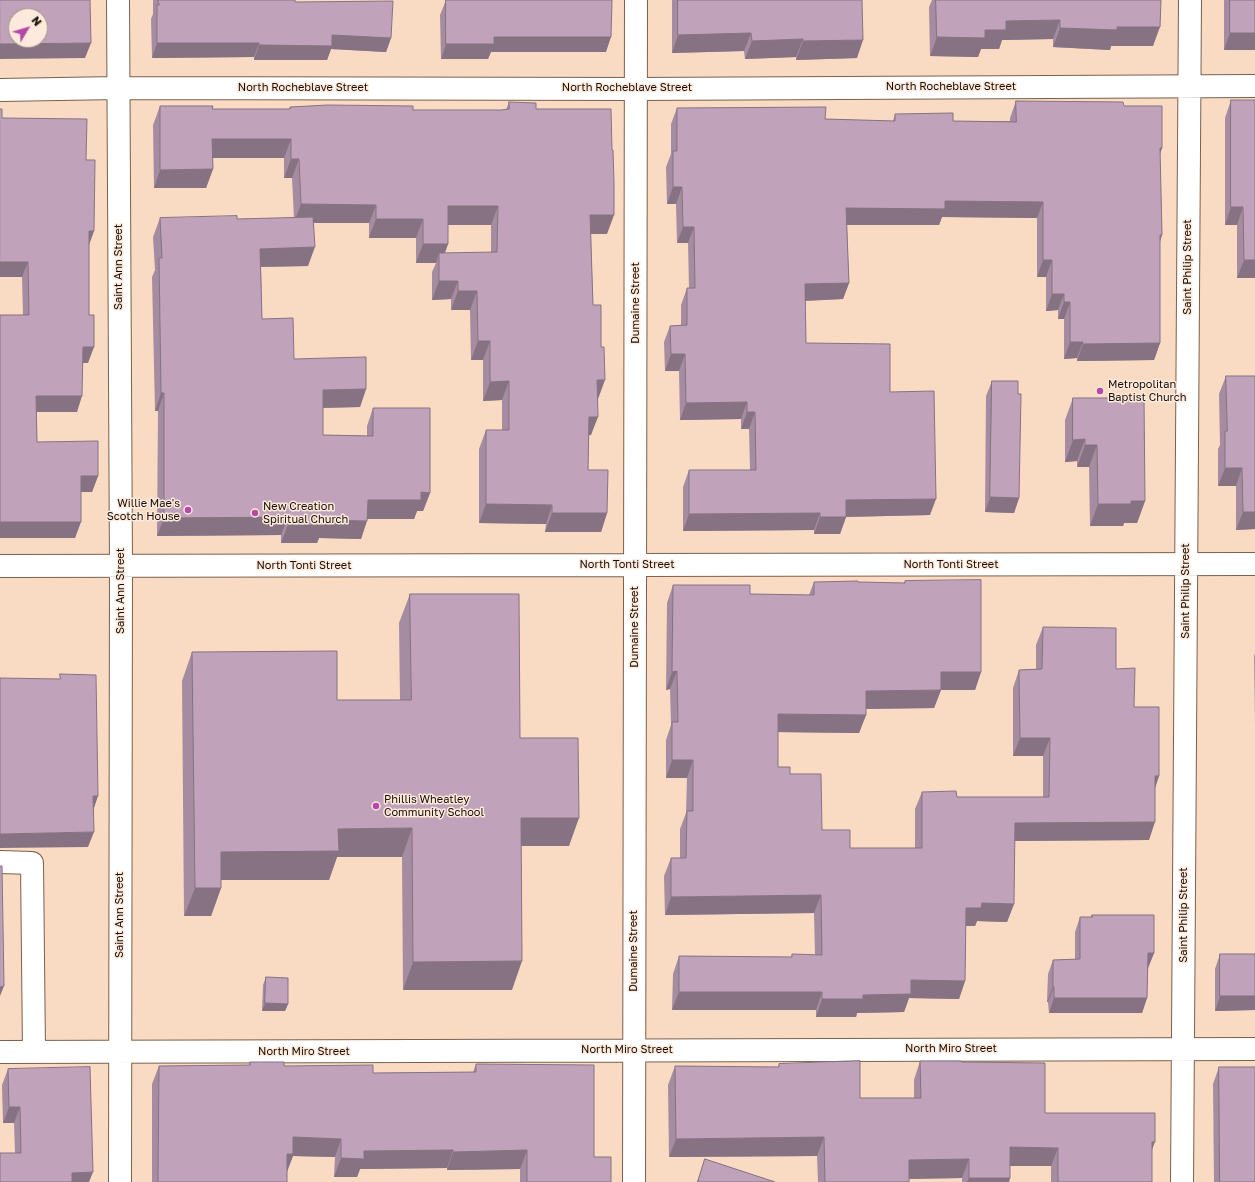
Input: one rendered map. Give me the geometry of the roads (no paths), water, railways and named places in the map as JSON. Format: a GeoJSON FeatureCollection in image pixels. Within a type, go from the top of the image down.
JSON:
{"type":"FeatureCollection","features":[{"type":"Feature","properties":{"kind":"street","name":"Saint Ann Street"},"geometry":{"type":"LineString","coordinates":[[118,0],[121,566],[120,1182]]}},
{"type":"Feature","properties":{"kind":"street","name":"Dumaine Street"},"geometry":{"type":"LineString","coordinates":[[634,1182],[636,0]]}},
{"type":"Feature","properties":{"kind":"street","name":"Saint Philip Street"},"geometry":{"type":"LineString","coordinates":[[1182,1182],[1190,0]]}},
{"type":"Feature","properties":{"kind":"street","name":"North Rocheblave Street"},"geometry":{"type":"LineString","coordinates":[[0,90],[118,88],[636,89],[1255,86]]}},
{"type":"Feature","properties":{"kind":"street","name":"North Tonti Street"},"geometry":{"type":"LineString","coordinates":[[0,566],[1255,564]]}},
{"type":"Feature","properties":{"kind":"street"},"geometry":{"type":"LineString","coordinates":[[0,862],[32,863],[34,1052]]}},
{"type":"Feature","properties":{"kind":"street","name":"North Miro Street"},"geometry":{"type":"LineString","coordinates":[[0,1052],[1255,1048]]}},
{"type":"Feature","properties":{"kind":"place","name":"Metropolitan Baptist Church"},"geometry":{"type":"Point","coordinates":[1100,391]}},
{"type":"Feature","properties":{"kind":"place","name":"Willie Mae's Scotch House"},"geometry":{"type":"Point","coordinates":[188,510]}},
{"type":"Feature","properties":{"kind":"place","name":"New Creation Spiritual Church"},"geometry":{"type":"Point","coordinates":[255,513]}},
{"type":"Feature","properties":{"kind":"place","name":"Phillis Wheatley Community School"},"geometry":{"type":"Point","coordinates":[376,806]}}]}
